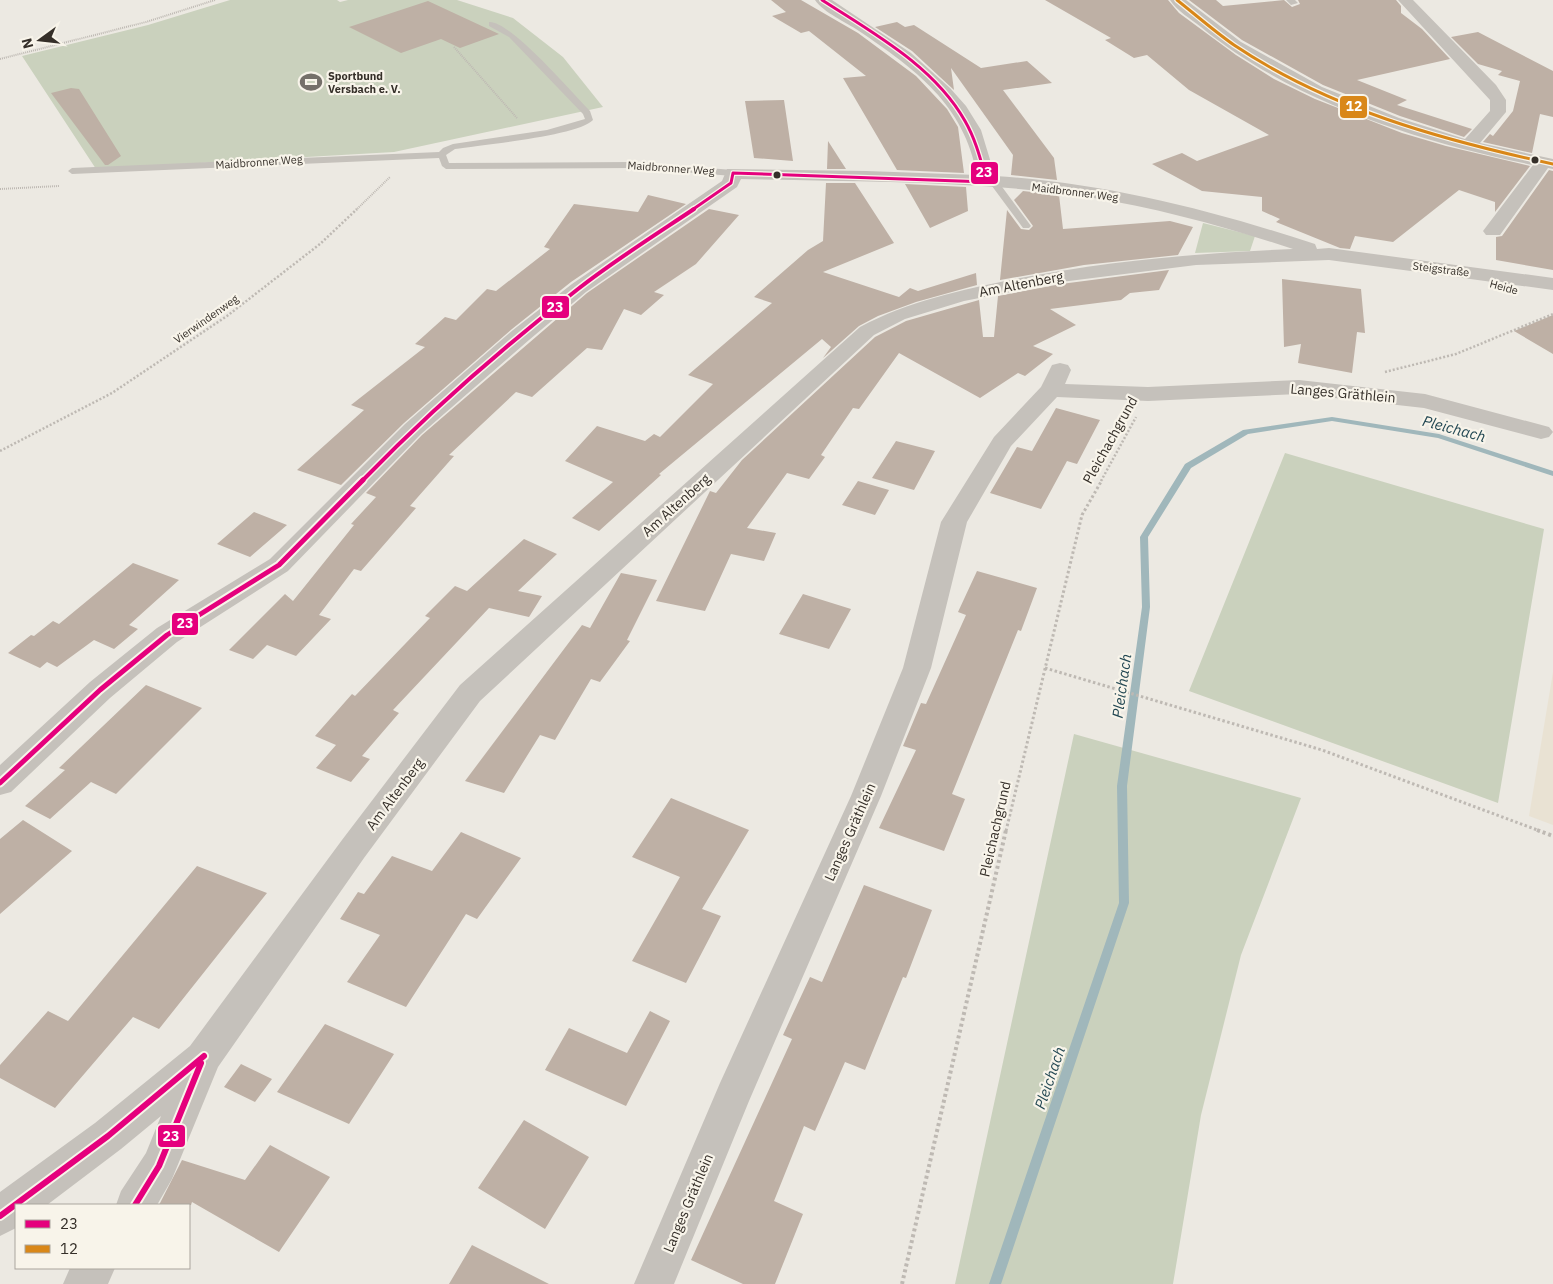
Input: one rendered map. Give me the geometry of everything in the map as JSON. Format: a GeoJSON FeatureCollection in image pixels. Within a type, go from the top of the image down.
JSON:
{"type":"FeatureCollection","features":[{"type":"Feature","properties":{"kind":"street"},"geometry":{"type":"LineString","coordinates":[[822,0],[929,76],[945,91],[972,129],[991,182]]}},
{"type":"Feature","properties":{"kind":"street"},"geometry":{"type":"LineString","coordinates":[[1177,0],[1243,51],[1309,87],[1374,115],[1468,146],[1548,163],[1493,231]]}},
{"type":"Feature","properties":{"kind":"street"},"geometry":{"type":"LineString","coordinates":[[1405,0],[1476,73],[1498,100],[1498,112],[1468,146]]}},
{"type":"Feature","properties":{"kind":"street"},"geometry":{"type":"LineString","coordinates":[[0,783],[100,690],[167,635],[279,565],[367,474],[483,367],[580,288],[731,183],[733,173]]}},
{"type":"Feature","properties":{"kind":"street","name":"Maidbronner Weg"},"geometry":{"type":"LineString","coordinates":[[733,173],[991,182],[1088,192],[1157,204],[1243,226],[1329,254]]}},
{"type":"Feature","properties":{"kind":"street","name":"Steigstraße"},"geometry":{"type":"LineString","coordinates":[[1329,254],[1553,284]]}},
{"type":"Feature","properties":{"kind":"street","name":"Am Altenberg"},"geometry":{"type":"LineString","coordinates":[[136,1204],[159,1166],[204,1056],[353,849],[470,693],[867,331],[898,315],[960,296],[1061,276],[1196,259],[1329,254]]}},
{"type":"Feature","properties":{"kind":"street","name":"Heide"},"geometry":{"type":"LineString","coordinates":[[1427,267],[1553,300]]}},
{"type":"Feature","properties":{"kind":"street","name":"Langes Gräthlein"},"geometry":{"type":"LineString","coordinates":[[654,1284],[733,1096],[866,796],[917,668],[954,522],[1002,442],[1056,380],[1148,394],[1299,386],[1360,392],[1425,401],[1541,432]]}},
{"type":"Feature","properties":{"kind":"street","name":"Am Altenberg"},"geometry":{"type":"LineString","coordinates":[[16,1204],[108,1136],[204,1056]]}},
{"type":"Feature","properties":{"kind":"street","name":"Am Altenberg"},"geometry":{"type":"LineString","coordinates":[[0,1216],[15,1205]]}},
{"type":"Feature","properties":{"kind":"street"},"geometry":{"type":"LineString","coordinates":[[83,1284],[94,1269]]}},
{"type":"Feature","properties":{"kind":"lane"},"geometry":{"type":"LineString","coordinates":[[442,155],[446,150],[453,147],[532,135],[585,123],[589,120],[587,113],[512,35],[492,24]]}},
{"type":"Feature","properties":{"kind":"lane","name":"Maidbronner Weg"},"geometry":{"type":"LineString","coordinates":[[72,171],[154,169],[359,156],[442,155],[446,166],[631,165],[733,173]]}},
{"type":"Feature","properties":{"kind":"lane"},"geometry":{"type":"LineString","coordinates":[[991,182],[1026,226]]}},
{"type":"Feature","properties":{"kind":"path"},"geometry":{"type":"LineString","coordinates":[[0,59],[146,22],[215,0]]}},
{"type":"Feature","properties":{"kind":"path"},"geometry":{"type":"LineString","coordinates":[[454,47],[532,135]]}},
{"type":"Feature","properties":{"kind":"path","name":"Vierwindenweg"},"geometry":{"type":"LineString","coordinates":[[0,451],[112,394],[227,316],[320,244],[393,174]]}},
{"type":"Feature","properties":{"kind":"path"},"geometry":{"type":"LineString","coordinates":[[1381,373],[1456,354],[1553,314]]}},
{"type":"Feature","properties":{"kind":"path","name":"Pleichachgrund"},"geometry":{"type":"LineString","coordinates":[[902,1284],[974,964],[1082,515],[1148,394]]}},
{"type":"Feature","properties":{"kind":"path"},"geometry":{"type":"LineString","coordinates":[[1045,668],[1120,691],[1153,697],[1322,750],[1553,836]]}},
{"type":"Feature","properties":{"kind":"green space","name":"Sportbund Versbach e. V."},"geometry":{"type":"Polygon","coordinates":[[[230,0],[337,0],[340,2],[348,0],[457,0],[513,18],[563,57],[603,107],[394,152],[96,169],[22,56],[148,25],[230,0]]]}},
{"type":"Feature","properties":{"kind":"green space"},"geometry":{"type":"Polygon","coordinates":[[[1203,223],[1255,236],[1250,251],[1195,253],[1203,223]]]}},
{"type":"Feature","properties":{"kind":"green space"},"geometry":{"type":"Polygon","coordinates":[[[1285,453],[1544,529],[1498,803],[1189,691],[1285,453]]]}},
{"type":"Feature","properties":{"kind":"green space"},"geometry":{"type":"Polygon","coordinates":[[[1074,734],[1301,798],[1241,955],[1201,1115],[1173,1284],[955,1284],[1074,734]]]}},
{"type":"Feature","properties":{"kind":"shaded area"},"geometry":{"type":"Polygon","coordinates":[[[1553,672],[1553,825],[1529,816],[1553,672]]]}},
{"type":"Feature","properties":{"kind":"building"},"geometry":{"type":"Polygon","coordinates":[[[771,0],[801,0],[858,33],[916,76],[947,109],[958,127],[964,173],[897,170],[843,78],[866,76],[809,31],[801,33],[772,16],[786,12],[771,0]]]}},
{"type":"Feature","properties":{"kind":"building"},"geometry":{"type":"Polygon","coordinates":[[[1045,0],[1168,0],[1179,13],[1236,55],[1274,79],[1315,99],[1402,133],[1446,146],[1530,166],[1495,212],[1495,202],[1459,190],[1393,242],[1355,236],[1350,249],[1340,248],[1276,222],[1280,219],[1262,211],[1262,197],[1202,191],[1152,164],[1182,153],[1197,161],[1269,135],[1189,90],[1147,55],[1134,58],[1105,40],[1111,38],[1045,0]]]}},
{"type":"Feature","properties":{"kind":"building"},"geometry":{"type":"Polygon","coordinates":[[[1189,0],[1216,0],[1223,6],[1284,0],[1292,7],[1300,4],[1298,0],[1396,0],[1401,6],[1401,13],[1422,29],[1450,59],[1357,80],[1407,100],[1397,105],[1472,129],[1464,137],[1400,116],[1323,85],[1242,40],[1189,0]]]}},
{"type":"Feature","properties":{"kind":"building"},"geometry":{"type":"Polygon","coordinates":[[[428,1],[499,34],[460,48],[441,39],[401,53],[349,27],[428,1]]]}},
{"type":"Feature","properties":{"kind":"building"},"geometry":{"type":"Polygon","coordinates":[[[897,22],[905,27],[914,25],[981,68],[1027,61],[1052,83],[1003,90],[1054,158],[1057,180],[1011,175],[1013,155],[951,68],[954,90],[912,51],[875,27],[897,22]]]}},
{"type":"Feature","properties":{"kind":"building"},"geometry":{"type":"Polygon","coordinates":[[[1478,32],[1553,71],[1553,117],[1540,114],[1532,153],[1483,142],[1490,134],[1493,136],[1513,111],[1520,81],[1498,75],[1502,71],[1478,64],[1451,37],[1478,32]]]}},
{"type":"Feature","properties":{"kind":"building"},"geometry":{"type":"Polygon","coordinates":[[[71,88],[79,89],[121,156],[108,165],[105,165],[51,93],[71,88]]]}},
{"type":"Feature","properties":{"kind":"building"},"geometry":{"type":"Polygon","coordinates":[[[784,100],[793,161],[754,158],[745,101],[784,100]]]}},
{"type":"Feature","properties":{"kind":"building"},"geometry":{"type":"Polygon","coordinates":[[[828,141],[846,169],[827,169],[828,141]]]}},
{"type":"Feature","properties":{"kind":"building"},"geometry":{"type":"Polygon","coordinates":[[[1549,170],[1553,171],[1553,270],[1496,260],[1496,237],[1502,236],[1549,170]]]}},
{"type":"Feature","properties":{"kind":"building"},"geometry":{"type":"Polygon","coordinates":[[[826,183],[855,183],[894,243],[823,272],[899,297],[910,288],[918,291],[976,273],[977,285],[916,302],[878,316],[859,326],[823,358],[831,347],[822,339],[659,474],[661,475],[599,531],[572,518],[613,482],[565,461],[597,426],[645,441],[654,434],[660,437],[713,384],[688,375],[772,303],[754,297],[808,250],[823,241],[826,183]]]}},
{"type":"Feature","properties":{"kind":"building"},"geometry":{"type":"Polygon","coordinates":[[[905,184],[966,187],[968,211],[930,228],[905,184]]]}},
{"type":"Feature","properties":{"kind":"building"},"geometry":{"type":"Polygon","coordinates":[[[1023,191],[1059,195],[1063,229],[1170,221],[1193,227],[1178,255],[1084,265],[1000,280],[1007,210],[1021,229],[1029,230],[1033,226],[1014,200],[1023,191]]]}},
{"type":"Feature","properties":{"kind":"building"},"geometry":{"type":"Polygon","coordinates":[[[648,195],[686,204],[571,282],[512,329],[404,423],[341,485],[297,470],[364,410],[351,405],[425,347],[415,344],[445,317],[456,320],[487,289],[496,291],[550,249],[544,247],[574,204],[638,212],[648,195]]]}},
{"type":"Feature","properties":{"kind":"building"},"geometry":{"type":"Polygon","coordinates":[[[709,209],[739,215],[696,264],[654,292],[664,295],[641,315],[624,309],[602,350],[587,348],[532,397],[516,392],[449,455],[454,456],[410,506],[416,508],[361,571],[354,569],[319,615],[331,619],[296,656],[267,645],[253,659],[229,650],[285,594],[293,601],[354,525],[351,524],[376,497],[366,493],[422,435],[587,293],[709,209]]]}},
{"type":"Feature","properties":{"kind":"building"},"geometry":{"type":"Polygon","coordinates":[[[1169,270],[1159,290],[1130,293],[1121,300],[1050,309],[1076,325],[1033,346],[1053,354],[1025,376],[1018,373],[980,398],[899,353],[859,409],[853,408],[821,455],[825,457],[809,479],[787,473],[747,528],[776,533],[764,561],[731,554],[705,611],[656,601],[710,491],[716,493],[742,460],[875,337],[906,321],[979,300],[983,337],[994,337],[998,296],[1061,284],[1169,270]]]}},
{"type":"Feature","properties":{"kind":"building"},"geometry":{"type":"Polygon","coordinates":[[[1282,279],[1361,289],[1365,333],[1357,332],[1352,373],[1298,363],[1301,344],[1284,347],[1282,279]]]}},
{"type":"Feature","properties":{"kind":"building"},"geometry":{"type":"Polygon","coordinates":[[[1553,315],[1553,354],[1514,331],[1553,315]]]}},
{"type":"Feature","properties":{"kind":"building"},"geometry":{"type":"Polygon","coordinates":[[[1056,408],[1100,420],[1077,464],[1067,461],[1041,509],[990,493],[1017,447],[1032,451],[1056,408]]]}},
{"type":"Feature","properties":{"kind":"building"},"geometry":{"type":"Polygon","coordinates":[[[896,441],[935,451],[914,490],[872,478],[896,441]]]}},
{"type":"Feature","properties":{"kind":"building"},"geometry":{"type":"Polygon","coordinates":[[[858,481],[889,490],[875,515],[842,505],[858,481]]]}},
{"type":"Feature","properties":{"kind":"building"},"geometry":{"type":"Polygon","coordinates":[[[254,512],[287,525],[250,557],[217,544],[254,512]]]}},
{"type":"Feature","properties":{"kind":"building"},"geometry":{"type":"Polygon","coordinates":[[[524,539],[557,554],[518,591],[542,596],[529,617],[489,608],[393,710],[399,713],[362,756],[370,759],[351,782],[316,768],[336,745],[315,736],[352,694],[355,696],[430,618],[425,616],[455,586],[467,591],[524,539]]]}},
{"type":"Feature","properties":{"kind":"building"},"geometry":{"type":"Polygon","coordinates":[[[133,563],[179,580],[129,625],[138,629],[114,649],[94,640],[57,667],[47,662],[40,668],[8,653],[53,621],[59,624],[133,563]]]}},
{"type":"Feature","properties":{"kind":"building"},"geometry":{"type":"Polygon","coordinates":[[[977,571],[1037,588],[1021,631],[1018,630],[952,794],[965,799],[944,851],[879,828],[916,750],[903,746],[921,703],[926,704],[966,615],[958,612],[977,571]]]}},
{"type":"Feature","properties":{"kind":"building"},"geometry":{"type":"Polygon","coordinates":[[[621,573],[657,580],[627,640],[630,641],[600,682],[591,679],[555,740],[540,735],[504,793],[465,781],[582,625],[590,628],[621,573]]]}},
{"type":"Feature","properties":{"kind":"building"},"geometry":{"type":"Polygon","coordinates":[[[803,594],[851,609],[829,649],[779,634],[803,594]]]}},
{"type":"Feature","properties":{"kind":"building"},"geometry":{"type":"Polygon","coordinates":[[[146,685],[202,708],[116,794],[91,782],[50,819],[25,806],[65,770],[59,768],[146,685]]]}},
{"type":"Feature","properties":{"kind":"building"},"geometry":{"type":"Polygon","coordinates":[[[671,798],[749,830],[702,909],[721,916],[686,983],[632,961],[680,877],[632,857],[671,798]]]}},
{"type":"Feature","properties":{"kind":"building"},"geometry":{"type":"Polygon","coordinates":[[[23,820],[72,851],[0,914],[0,839],[23,820]]]}},
{"type":"Feature","properties":{"kind":"building"},"geometry":{"type":"Polygon","coordinates":[[[461,832],[521,858],[477,919],[466,914],[406,1007],[347,982],[380,935],[340,919],[358,892],[364,894],[392,856],[432,871],[461,832]]]}},
{"type":"Feature","properties":{"kind":"building"},"geometry":{"type":"Polygon","coordinates":[[[197,866],[267,893],[159,1029],[133,1017],[55,1108],[0,1078],[0,1065],[48,1011],[68,1021],[197,866]]]}},
{"type":"Feature","properties":{"kind":"building"},"geometry":{"type":"Polygon","coordinates":[[[864,885],[932,910],[906,978],[903,977],[865,1070],[845,1062],[815,1131],[804,1126],[774,1201],[803,1214],[775,1284],[743,1284],[691,1260],[792,1039],[783,1035],[810,977],[822,982],[864,885]]]}},
{"type":"Feature","properties":{"kind":"building"},"geometry":{"type":"Polygon","coordinates":[[[650,1011],[670,1021],[626,1106],[545,1070],[569,1028],[627,1053],[650,1011]]]}},
{"type":"Feature","properties":{"kind":"building"},"geometry":{"type":"Polygon","coordinates":[[[325,1024],[394,1054],[349,1124],[277,1092],[325,1024]]]}},
{"type":"Feature","properties":{"kind":"building"},"geometry":{"type":"Polygon","coordinates":[[[241,1064],[272,1079],[255,1102],[224,1087],[241,1064]]]}},
{"type":"Feature","properties":{"kind":"building"},"geometry":{"type":"Polygon","coordinates":[[[524,1120],[589,1157],[545,1229],[478,1188],[524,1120]]]}},
{"type":"Feature","properties":{"kind":"building"},"geometry":{"type":"Polygon","coordinates":[[[270,1145],[330,1177],[279,1252],[192,1202],[191,1205],[160,1204],[182,1160],[245,1180],[270,1145]]]}},
{"type":"Feature","properties":{"kind":"building"},"geometry":{"type":"Polygon","coordinates":[[[472,1245],[549,1284],[449,1284],[472,1245]]]}},
{"type":"Feature","properties":{"kind":"waterway","name":"Pleichach"},"geometry":{"type":"LineString","coordinates":[[995,1284],[1124,903],[1122,786],[1146,607],[1144,537],[1188,466],[1246,432],[1332,419],[1439,436],[1553,474]]}},
{"type":"Feature","properties":{"kind":"transit line","name":"23"},"geometry":{"type":"LineString","coordinates":[[0,783],[100,690],[167,635],[279,565],[413,429],[521,335],[579,288],[731,183],[733,173],[987,182],[978,149],[965,120],[947,95],[926,73],[903,54],[822,0]]}},
{"type":"Feature","properties":{"kind":"transit line","name":"12"},"geometry":{"type":"LineString","coordinates":[[1177,0],[1234,45],[1308,87],[1388,120],[1428,133],[1470,145],[1553,164]]}},
{"type":"Feature","properties":{"kind":"transit line","name":"23"},"geometry":{"type":"LineString","coordinates":[[16,1204],[108,1136],[204,1056]]}},
{"type":"Feature","properties":{"kind":"transit line","name":"23"},"geometry":{"type":"LineString","coordinates":[[136,1204],[159,1166],[201,1063]]}},
{"type":"Feature","properties":{"kind":"transit line","name":"23"},"geometry":{"type":"LineString","coordinates":[[0,1216],[15,1205]]}},
{"type":"Feature","properties":{"kind":"place","name":"Sportbund Versbach e. V."},"geometry":{"type":"Point","coordinates":[311,82]}}]}
